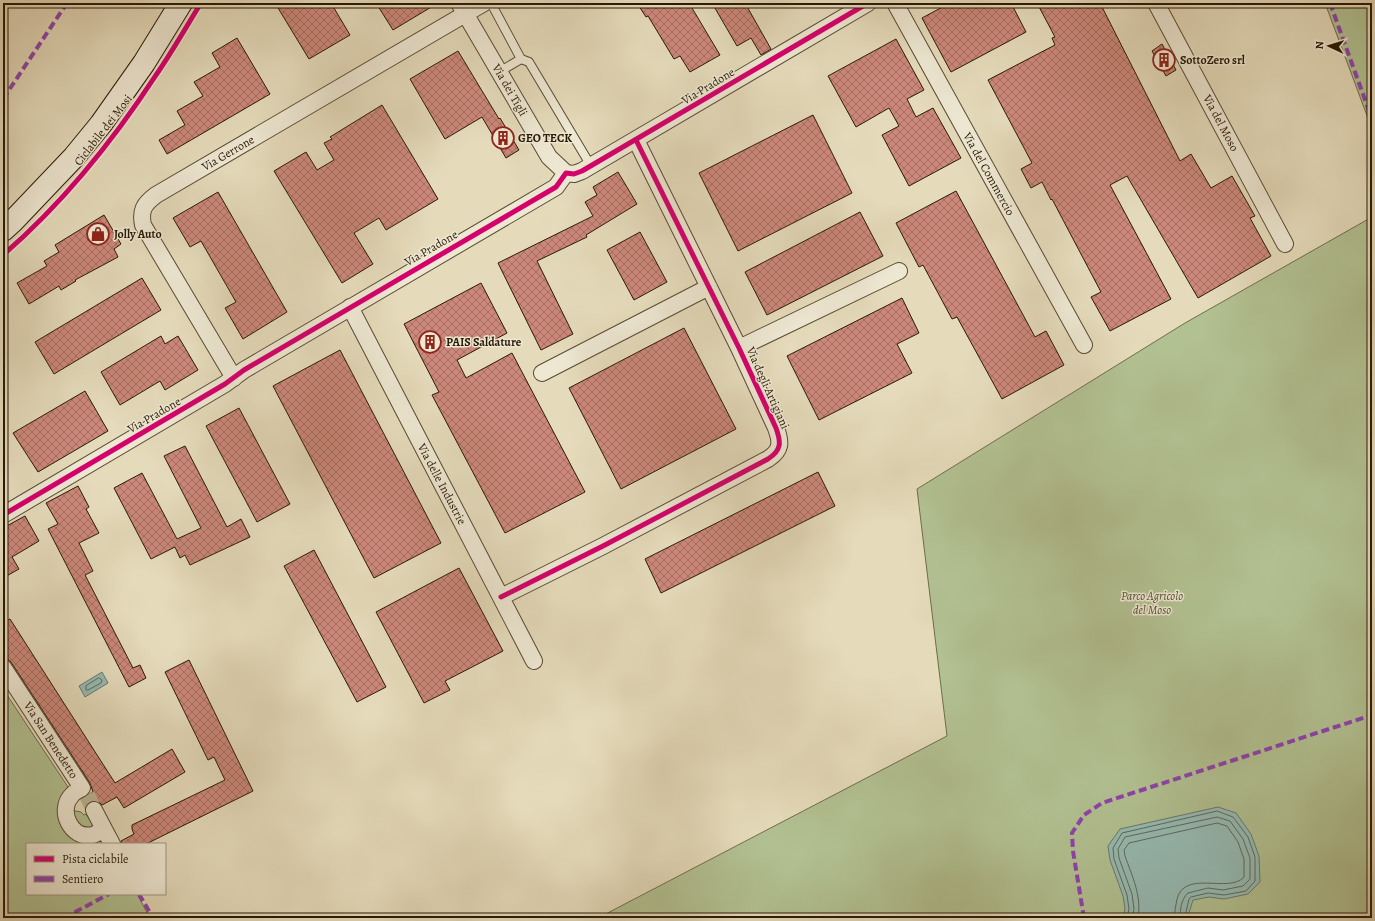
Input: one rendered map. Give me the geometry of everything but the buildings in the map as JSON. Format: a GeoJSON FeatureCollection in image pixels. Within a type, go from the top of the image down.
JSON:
{"type":"FeatureCollection","features":[{"type":"Feature","properties":{"kind":"main road"},"geometry":{"type":"LineString","coordinates":[[3,230],[74,157],[101,124],[144,63],[181,3]]}},
{"type":"Feature","properties":{"kind":"street","name":"Via Gerrone"},"geometry":{"type":"LineString","coordinates":[[234,378],[143,225],[141,215],[144,206],[156,195],[462,8],[484,3]]}},
{"type":"Feature","properties":{"kind":"street","name":"Via Pradone"},"geometry":{"type":"LineString","coordinates":[[3,515],[226,384],[244,370],[350,307],[556,187],[566,173],[574,174],[591,166],[868,3]]}},
{"type":"Feature","properties":{"kind":"street","name":"Via del Commercio"},"geometry":{"type":"LineString","coordinates":[[895,3],[1084,345]]}},
{"type":"Feature","properties":{"kind":"street","name":"Via del Moso"},"geometry":{"type":"LineString","coordinates":[[1156,3],[1285,244]]}},
{"type":"Feature","properties":{"kind":"street","name":"Via dei Tigli"},"geometry":{"type":"LineString","coordinates":[[462,8],[549,157],[566,173]]}},
{"type":"Feature","properties":{"kind":"street","name":"Via degli Artigiani"},"geometry":{"type":"LineString","coordinates":[[501,597],[603,546],[774,455],[779,447],[779,438],[776,428],[739,348],[636,140]]}},
{"type":"Feature","properties":{"kind":"street","name":"Via degli Artigiani"},"geometry":{"type":"LineString","coordinates":[[739,348],[899,271]]}},
{"type":"Feature","properties":{"kind":"street"},"geometry":{"type":"LineString","coordinates":[[542,373],[709,287]]}},
{"type":"Feature","properties":{"kind":"street","name":"Via delle Industrie"},"geometry":{"type":"LineString","coordinates":[[350,307],[534,661]]}},
{"type":"Feature","properties":{"kind":"street","name":"Via San Benedetto"},"geometry":{"type":"LineString","coordinates":[[3,668],[84,792],[71,795],[66,806],[66,820],[72,829],[81,834],[93,835],[104,829]]}},
{"type":"Feature","properties":{"kind":"street"},"geometry":{"type":"LineString","coordinates":[[94,810],[111,843]]}},
{"type":"Feature","properties":{"kind":"lane"},"geometry":{"type":"LineString","coordinates":[[491,3],[521,59],[529,62],[591,166]]}},
{"type":"Feature","properties":{"kind":"lane"},"geometry":{"type":"LineString","coordinates":[[499,72],[521,59]]}},
{"type":"Feature","properties":{"kind":"green space"},"geometry":{"type":"Polygon","coordinates":[[[1325,3],[1372,3],[1372,129],[1325,3]]]}},
{"type":"Feature","properties":{"kind":"green space","name":"Parco Agricolo del Moso"},"geometry":{"type":"Polygon","coordinates":[[[1372,217],[1372,918],[598,918],[947,736],[917,489],[1185,323],[1372,217]]]}},
{"type":"Feature","properties":{"kind":"green space"},"geometry":{"type":"Polygon","coordinates":[[[3,689],[74,796],[70,810],[81,812],[84,815],[86,814],[105,843],[26,843],[26,895],[138,895],[150,918],[3,918],[3,689]]]}},
{"type":"Feature","properties":{"kind":"water"},"geometry":{"type":"Polygon","coordinates":[[[102,672],[108,683],[85,697],[79,686],[102,672]]]}},
{"type":"Feature","properties":{"kind":"water"},"geometry":{"type":"Polygon","coordinates":[[[1218,807],[1236,813],[1251,834],[1259,856],[1260,882],[1248,894],[1224,899],[1209,897],[1193,900],[1189,913],[1191,918],[1123,918],[1125,909],[1123,896],[1110,860],[1108,846],[1120,829],[1218,807]]]}},
{"type":"Feature","properties":{"kind":"tunnel"},"geometry":{"type":"LineString","coordinates":[[87,795],[94,810]]}},
{"type":"Feature","properties":{"kind":"marked path"},"geometry":{"type":"LineString","coordinates":[[3,99],[67,3]]}},
{"type":"Feature","properties":{"kind":"marked path"},"geometry":{"type":"LineString","coordinates":[[1330,3],[1372,119]]}},
{"type":"Feature","properties":{"kind":"marked path"},"geometry":{"type":"LineString","coordinates":[[1084,918],[1073,851],[1072,833],[1084,815],[1102,803],[1372,715]]}},
{"type":"Feature","properties":{"kind":"marked path"},"geometry":{"type":"LineString","coordinates":[[64,918],[107,895]]}},
{"type":"Feature","properties":{"kind":"marked path"},"geometry":{"type":"LineString","coordinates":[[140,895],[153,918]]}},
{"type":"Feature","properties":{"kind":"cycle path","name":"Ciclabile dei Mosi"},"geometry":{"type":"LineString","coordinates":[[3,255],[66,193],[105,147],[140,100],[201,3]]}},
{"type":"Feature","properties":{"kind":"cycle path"},"geometry":{"type":"LineString","coordinates":[[3,515],[225,384],[244,370],[556,187],[566,173],[574,174],[582,171],[868,3]]}},
{"type":"Feature","properties":{"kind":"cycle path"},"geometry":{"type":"LineString","coordinates":[[501,597],[603,546],[768,459],[773,456],[778,449],[779,437],[776,428],[739,348],[636,140]]}},
{"type":"Feature","properties":{"kind":"place","name":"SottoZero srl"},"geometry":{"type":"Point","coordinates":[1164,60]}},
{"type":"Feature","properties":{"kind":"place","name":"GEO TECK"},"geometry":{"type":"Point","coordinates":[503,138]}},
{"type":"Feature","properties":{"kind":"place","name":"Jolly Auto"},"geometry":{"type":"Point","coordinates":[98,234]}},
{"type":"Feature","properties":{"kind":"place","name":"PAIS Saldature"},"geometry":{"type":"Point","coordinates":[430,342]}}]}
